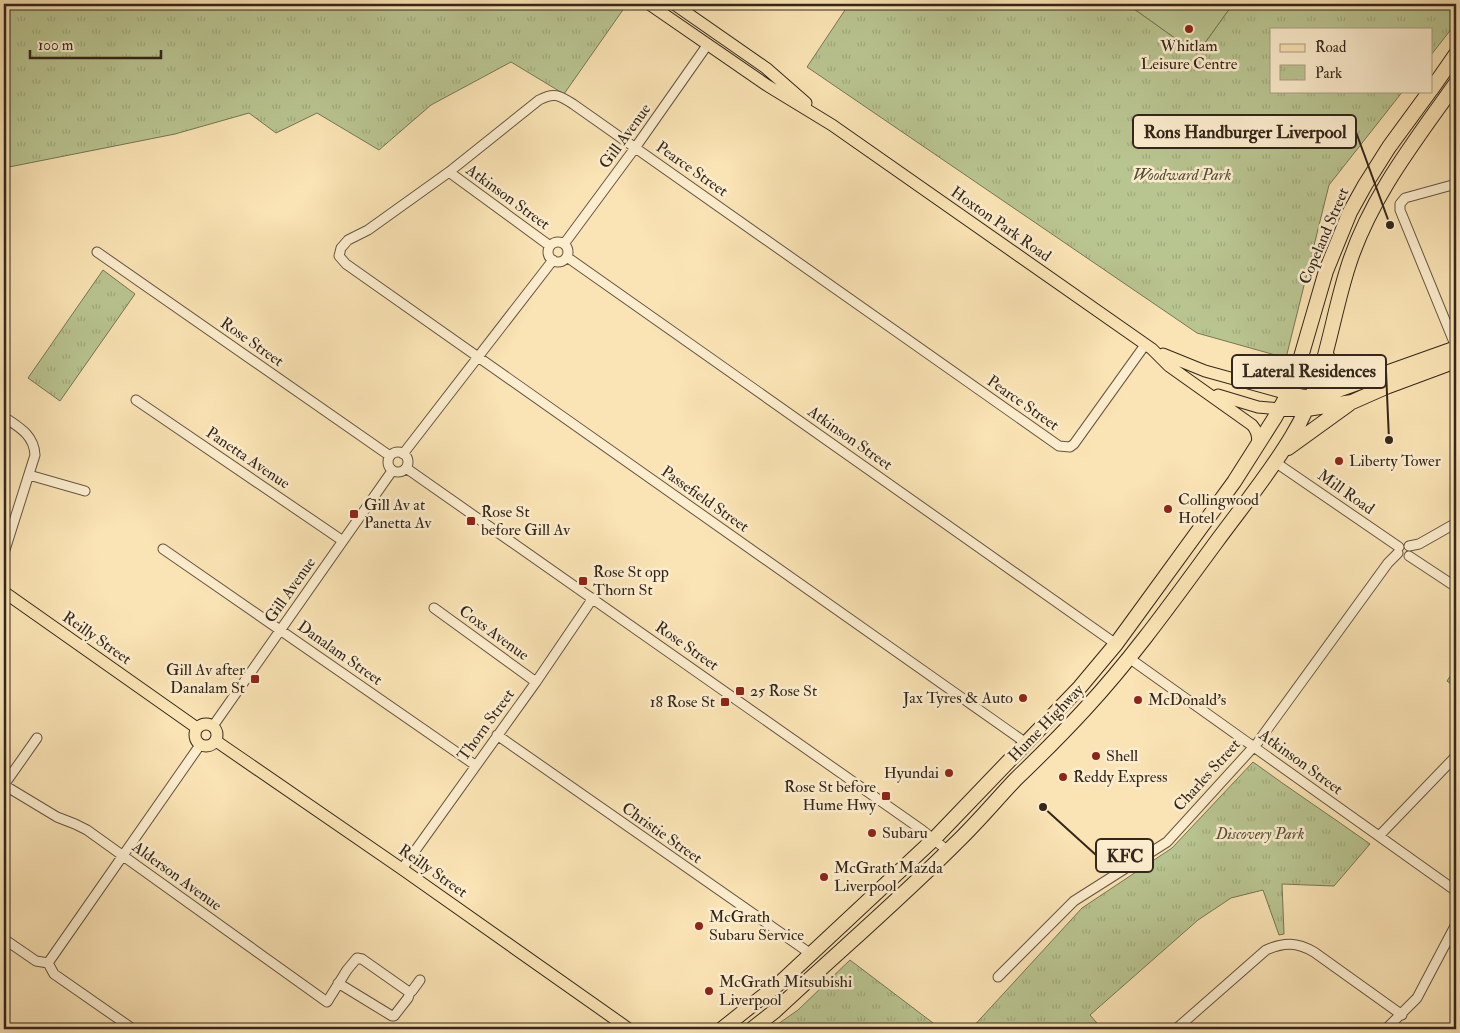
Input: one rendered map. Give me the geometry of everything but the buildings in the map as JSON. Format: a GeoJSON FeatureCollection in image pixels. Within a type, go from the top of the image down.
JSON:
{"type":"FeatureCollection","features":[{"type":"Feature","properties":{"kind":"highway","name":"Copeland Street"},"geometry":{"type":"LineString","coordinates":[[1432,89],[1456,54]]}},
{"type":"Feature","properties":{"kind":"highway","name":"Copeland Street"},"geometry":{"type":"LineString","coordinates":[[1310,403],[1327,351],[1349,263],[1365,223],[1396,168],[1456,83]]}},
{"type":"Feature","properties":{"kind":"highway","name":"Copeland Street"},"geometry":{"type":"LineString","coordinates":[[1280,409],[1288,394],[1305,348],[1326,271],[1350,212],[1380,162],[1430,92]]}},
{"type":"Feature","properties":{"kind":"highway"},"geometry":{"type":"LineString","coordinates":[[1310,403],[1324,395],[1456,347]]}},
{"type":"Feature","properties":{"kind":"highway"},"geometry":{"type":"LineString","coordinates":[[1327,351],[1328,364],[1334,378],[1345,383],[1361,382]]}},
{"type":"Feature","properties":{"kind":"highway"},"geometry":{"type":"LineString","coordinates":[[1278,457],[1352,402],[1456,361]]}},
{"type":"Feature","properties":{"kind":"highway"},"geometry":{"type":"LineString","coordinates":[[1288,394],[1304,397],[1310,403]]}},
{"type":"Feature","properties":{"kind":"highway"},"geometry":{"type":"LineString","coordinates":[[1280,409],[1310,403],[1352,402]]}},
{"type":"Feature","properties":{"kind":"highway","name":"Hume Highway"},"geometry":{"type":"LineString","coordinates":[[752,1029],[775,1011],[948,851],[1087,707],[1128,658],[1278,457],[1310,403]]}},
{"type":"Feature","properties":{"kind":"highway","name":"Hume Highway"},"geometry":{"type":"LineString","coordinates":[[722,1029],[763,997],[811,954],[934,839],[1080,687],[1116,644],[1254,453],[1280,409]]}},
{"type":"Feature","properties":{"kind":"main road","name":"Hoxton Park Road"},"geometry":{"type":"LineString","coordinates":[[649,4],[768,86],[832,125],[1149,347],[1170,366],[1254,426],[1258,441],[1254,453]]}},
{"type":"Feature","properties":{"kind":"main road","name":"Hoxton Park Road"},"geometry":{"type":"LineString","coordinates":[[674,4],[766,68],[832,125]]}},
{"type":"Feature","properties":{"kind":"main road"},"geometry":{"type":"LineString","coordinates":[[708,44],[716,33]]}},
{"type":"Feature","properties":{"kind":"main road","name":"Hoxton Park Road"},"geometry":{"type":"LineString","coordinates":[[1149,347],[1205,371],[1288,394]]}},
{"type":"Feature","properties":{"kind":"main road","name":"Hoxton Park Road"},"geometry":{"type":"LineString","coordinates":[[1192,382],[1223,397],[1258,407],[1280,409]]}},
{"type":"Feature","properties":{"kind":"main road","name":"Reilly Street"},"geometry":{"type":"LineString","coordinates":[[4,592],[197,728]]}},
{"type":"Feature","properties":{"kind":"main road"},"geometry":{"type":"LineString","coordinates":[[203,724],[213,726],[217,732],[216,741],[207,747],[200,745],[195,739],[197,728],[203,724]]}},
{"type":"Feature","properties":{"kind":"main road","name":"Reilly Street"},"geometry":{"type":"LineString","coordinates":[[216,741],[629,1029]]}},
{"type":"Feature","properties":{"kind":"street","name":"Gill Avenue"},"geometry":{"type":"LineString","coordinates":[[564,244],[635,148],[708,44]]}},
{"type":"Feature","properties":{"kind":"street","name":"Pearce Street"},"geometry":{"type":"LineString","coordinates":[[367,278],[346,264],[339,256],[341,248],[348,240],[368,230],[449,172],[539,100],[554,95],[561,96],[573,104],[1054,444],[1070,447],[1074,444],[1149,347]]}},
{"type":"Feature","properties":{"kind":"street","name":"Atkinson Street"},"geometry":{"type":"LineString","coordinates":[[449,172],[550,246]]}},
{"type":"Feature","properties":{"kind":"street"},"geometry":{"type":"LineString","coordinates":[[1456,184],[1405,198],[1400,204],[1400,210],[1456,347]]}},
{"type":"Feature","properties":{"kind":"street","name":"Atkinson Street"},"geometry":{"type":"LineString","coordinates":[[553,260],[548,254],[550,246],[557,242],[564,244],[567,248],[567,257],[1116,644]]}},
{"type":"Feature","properties":{"kind":"street","name":"Rose Street"},"geometry":{"type":"LineString","coordinates":[[97,252],[390,456]]}},
{"type":"Feature","properties":{"kind":"street"},"geometry":{"type":"LineString","coordinates":[[403,454],[553,260],[560,262],[567,257]]}},
{"type":"Feature","properties":{"kind":"street","name":"Passefield Street"},"geometry":{"type":"LineString","coordinates":[[367,278],[1026,743]]}},
{"type":"Feature","properties":{"kind":"street","name":"Panetta Avenue"},"geometry":{"type":"LineString","coordinates":[[136,400],[343,541]]}},
{"type":"Feature","properties":{"kind":"street"},"geometry":{"type":"LineString","coordinates":[[4,417],[26,432],[34,444],[35,455],[4,553]]}},
{"type":"Feature","properties":{"kind":"street"},"geometry":{"type":"LineString","coordinates":[[396,453],[403,454],[407,459],[406,468],[398,472],[392,470],[388,465],[390,456],[396,453]]}},
{"type":"Feature","properties":{"kind":"street","name":"Mill Road"},"geometry":{"type":"LineString","coordinates":[[1278,457],[1402,549]]}},
{"type":"Feature","properties":{"kind":"street","name":"Rose Street"},"geometry":{"type":"LineString","coordinates":[[406,468],[934,839],[948,851]]}},
{"type":"Feature","properties":{"kind":"street","name":"Gill Avenue"},"geometry":{"type":"LineString","coordinates":[[213,726],[392,470]]}},
{"type":"Feature","properties":{"kind":"street"},"geometry":{"type":"LineString","coordinates":[[29,475],[85,491]]}},
{"type":"Feature","properties":{"kind":"street","name":"Charles Street"},"geometry":{"type":"LineString","coordinates":[[998,977],[1074,901],[1167,842],[1254,746],[1392,557],[1402,549],[1419,544],[1456,523]]}},
{"type":"Feature","properties":{"kind":"street","name":"Danalam Street"},"geometry":{"type":"LineString","coordinates":[[163,549],[476,765]]}},
{"type":"Feature","properties":{"kind":"street"},"geometry":{"type":"LineString","coordinates":[[1402,549],[1411,551],[1409,556],[1456,588]]}},
{"type":"Feature","properties":{"kind":"street","name":"Thorn Street"},"geometry":{"type":"LineString","coordinates":[[402,870],[536,682],[592,598]]}},
{"type":"Feature","properties":{"kind":"street","name":"Coxs Avenue"},"geometry":{"type":"LineString","coordinates":[[434,608],[536,682]]}},
{"type":"Feature","properties":{"kind":"street","name":"Atkinson Street"},"geometry":{"type":"LineString","coordinates":[[1128,658],[1456,890]]}},
{"type":"Feature","properties":{"kind":"street","name":"Christie Street"},"geometry":{"type":"LineString","coordinates":[[497,735],[811,954]]}},
{"type":"Feature","properties":{"kind":"street"},"geometry":{"type":"LineString","coordinates":[[4,785],[37,738]]}},
{"type":"Feature","properties":{"kind":"street"},"geometry":{"type":"LineString","coordinates":[[48,964],[200,745]]}},
{"type":"Feature","properties":{"kind":"street"},"geometry":{"type":"LineString","coordinates":[[1379,836],[1456,756]]}},
{"type":"Feature","properties":{"kind":"street","name":"Alderson Avenue"},"geometry":{"type":"LineString","coordinates":[[4,785],[57,817],[87,830],[327,1002],[338,983]]}},
{"type":"Feature","properties":{"kind":"street"},"geometry":{"type":"LineString","coordinates":[[1386,1029],[1417,998],[1456,924]]}},
{"type":"Feature","properties":{"kind":"street"},"geometry":{"type":"LineString","coordinates":[[4,939],[36,961],[48,964],[54,974],[132,1029]]}},
{"type":"Feature","properties":{"kind":"street"},"geometry":{"type":"LineString","coordinates":[[1176,1029],[1266,950],[1284,943],[1304,946],[1314,952],[1402,1015]]}},
{"type":"Feature","properties":{"kind":"street"},"geometry":{"type":"LineString","coordinates":[[410,992],[362,959],[357,958],[338,983],[394,1016],[420,980]]}},
{"type":"Feature","properties":{"kind":"green space"},"geometry":{"type":"Polygon","coordinates":[[[4,4],[627,4],[564,94],[511,62],[431,105],[379,150],[317,113],[276,133],[249,113],[175,134],[4,168],[4,4]]]}},
{"type":"Feature","properties":{"kind":"green space","name":"Woodward Park"},"geometry":{"type":"Polygon","coordinates":[[[849,4],[1127,4],[1197,54],[1233,4],[1456,4],[1456,23],[1432,54],[1432,28],[1270,28],[1270,92],[1402,92],[1329,185],[1286,358],[1197,333],[807,67],[849,4]]]}},
{"type":"Feature","properties":{"kind":"green space","name":"Whitlam Leisure Centre"},"geometry":{"type":"Polygon","coordinates":[[[1127,4],[1233,4],[1197,54],[1127,4]]]}},
{"type":"Feature","properties":{"kind":"green space"},"geometry":{"type":"Polygon","coordinates":[[[103,270],[135,294],[60,401],[28,378],[103,270]]]}},
{"type":"Feature","properties":{"kind":"green space"},"geometry":{"type":"Polygon","coordinates":[[[1456,667],[1456,688],[1447,681],[1456,667]]]}},
{"type":"Feature","properties":{"kind":"green space","name":"Discovery Park"},"geometry":{"type":"Polygon","coordinates":[[[1253,762],[1370,844],[1334,886],[1282,884],[1284,934],[1279,935],[1263,890],[1231,898],[1198,920],[1090,1015],[1102,1029],[971,1029],[1082,908],[1172,848],[1253,762]]]}},
{"type":"Feature","properties":{"kind":"green space"},"geometry":{"type":"Polygon","coordinates":[[[850,960],[941,1029],[771,1029],[798,1010],[850,960]]]}},
{"type":"Feature","properties":{"kind":"place","name":"Whitlam Leisure Centre"},"geometry":{"type":"Point","coordinates":[1189,29]}},
{"type":"Feature","properties":{"kind":"place","name":"Rons Handburger Liverpool"},"geometry":{"type":"Point","coordinates":[1390,225]}},
{"type":"Feature","properties":{"kind":"place","name":"Lateral Residences"},"geometry":{"type":"Point","coordinates":[1389,440]}},
{"type":"Feature","properties":{"kind":"place","name":"Liberty Tower"},"geometry":{"type":"Point","coordinates":[1339,461]}},
{"type":"Feature","properties":{"kind":"place","name":"Collingwood Hotel"},"geometry":{"type":"Point","coordinates":[1168,509]}},
{"type":"Feature","properties":{"kind":"place","name":"Gill Av at Panetta Av"},"geometry":{"type":"Point","coordinates":[354,514]}},
{"type":"Feature","properties":{"kind":"place","name":"Rose St before Gill Av"},"geometry":{"type":"Point","coordinates":[471,521]}},
{"type":"Feature","properties":{"kind":"place","name":"Rose St opp Thorn St"},"geometry":{"type":"Point","coordinates":[583,581]}},
{"type":"Feature","properties":{"kind":"place","name":"Gill Av after Danalam St"},"geometry":{"type":"Point","coordinates":[255,679]}},
{"type":"Feature","properties":{"kind":"place","name":"25 Rose St"},"geometry":{"type":"Point","coordinates":[740,691]}},
{"type":"Feature","properties":{"kind":"place","name":"Jax Tyres & Auto"},"geometry":{"type":"Point","coordinates":[1023,698]}},
{"type":"Feature","properties":{"kind":"place","name":"McDonald's"},"geometry":{"type":"Point","coordinates":[1138,700]}},
{"type":"Feature","properties":{"kind":"place","name":"18 Rose St"},"geometry":{"type":"Point","coordinates":[725,702]}},
{"type":"Feature","properties":{"kind":"place","name":"Shell"},"geometry":{"type":"Point","coordinates":[1096,756]}},
{"type":"Feature","properties":{"kind":"place","name":"Hyundai"},"geometry":{"type":"Point","coordinates":[949,773]}},
{"type":"Feature","properties":{"kind":"place","name":"Reddy Express"},"geometry":{"type":"Point","coordinates":[1063,777]}},
{"type":"Feature","properties":{"kind":"place","name":"Rose St before Hume Hwy"},"geometry":{"type":"Point","coordinates":[886,796]}},
{"type":"Feature","properties":{"kind":"place","name":"KFC"},"geometry":{"type":"Point","coordinates":[1043,807]}},
{"type":"Feature","properties":{"kind":"place","name":"Subaru"},"geometry":{"type":"Point","coordinates":[872,833]}},
{"type":"Feature","properties":{"kind":"place","name":"McGrath Mazda Liverpool"},"geometry":{"type":"Point","coordinates":[824,877]}},
{"type":"Feature","properties":{"kind":"place","name":"McGrath Subaru Service"},"geometry":{"type":"Point","coordinates":[699,926]}},
{"type":"Feature","properties":{"kind":"place","name":"McGrath Mitsubishi Liverpool"},"geometry":{"type":"Point","coordinates":[709,991]}}]}
